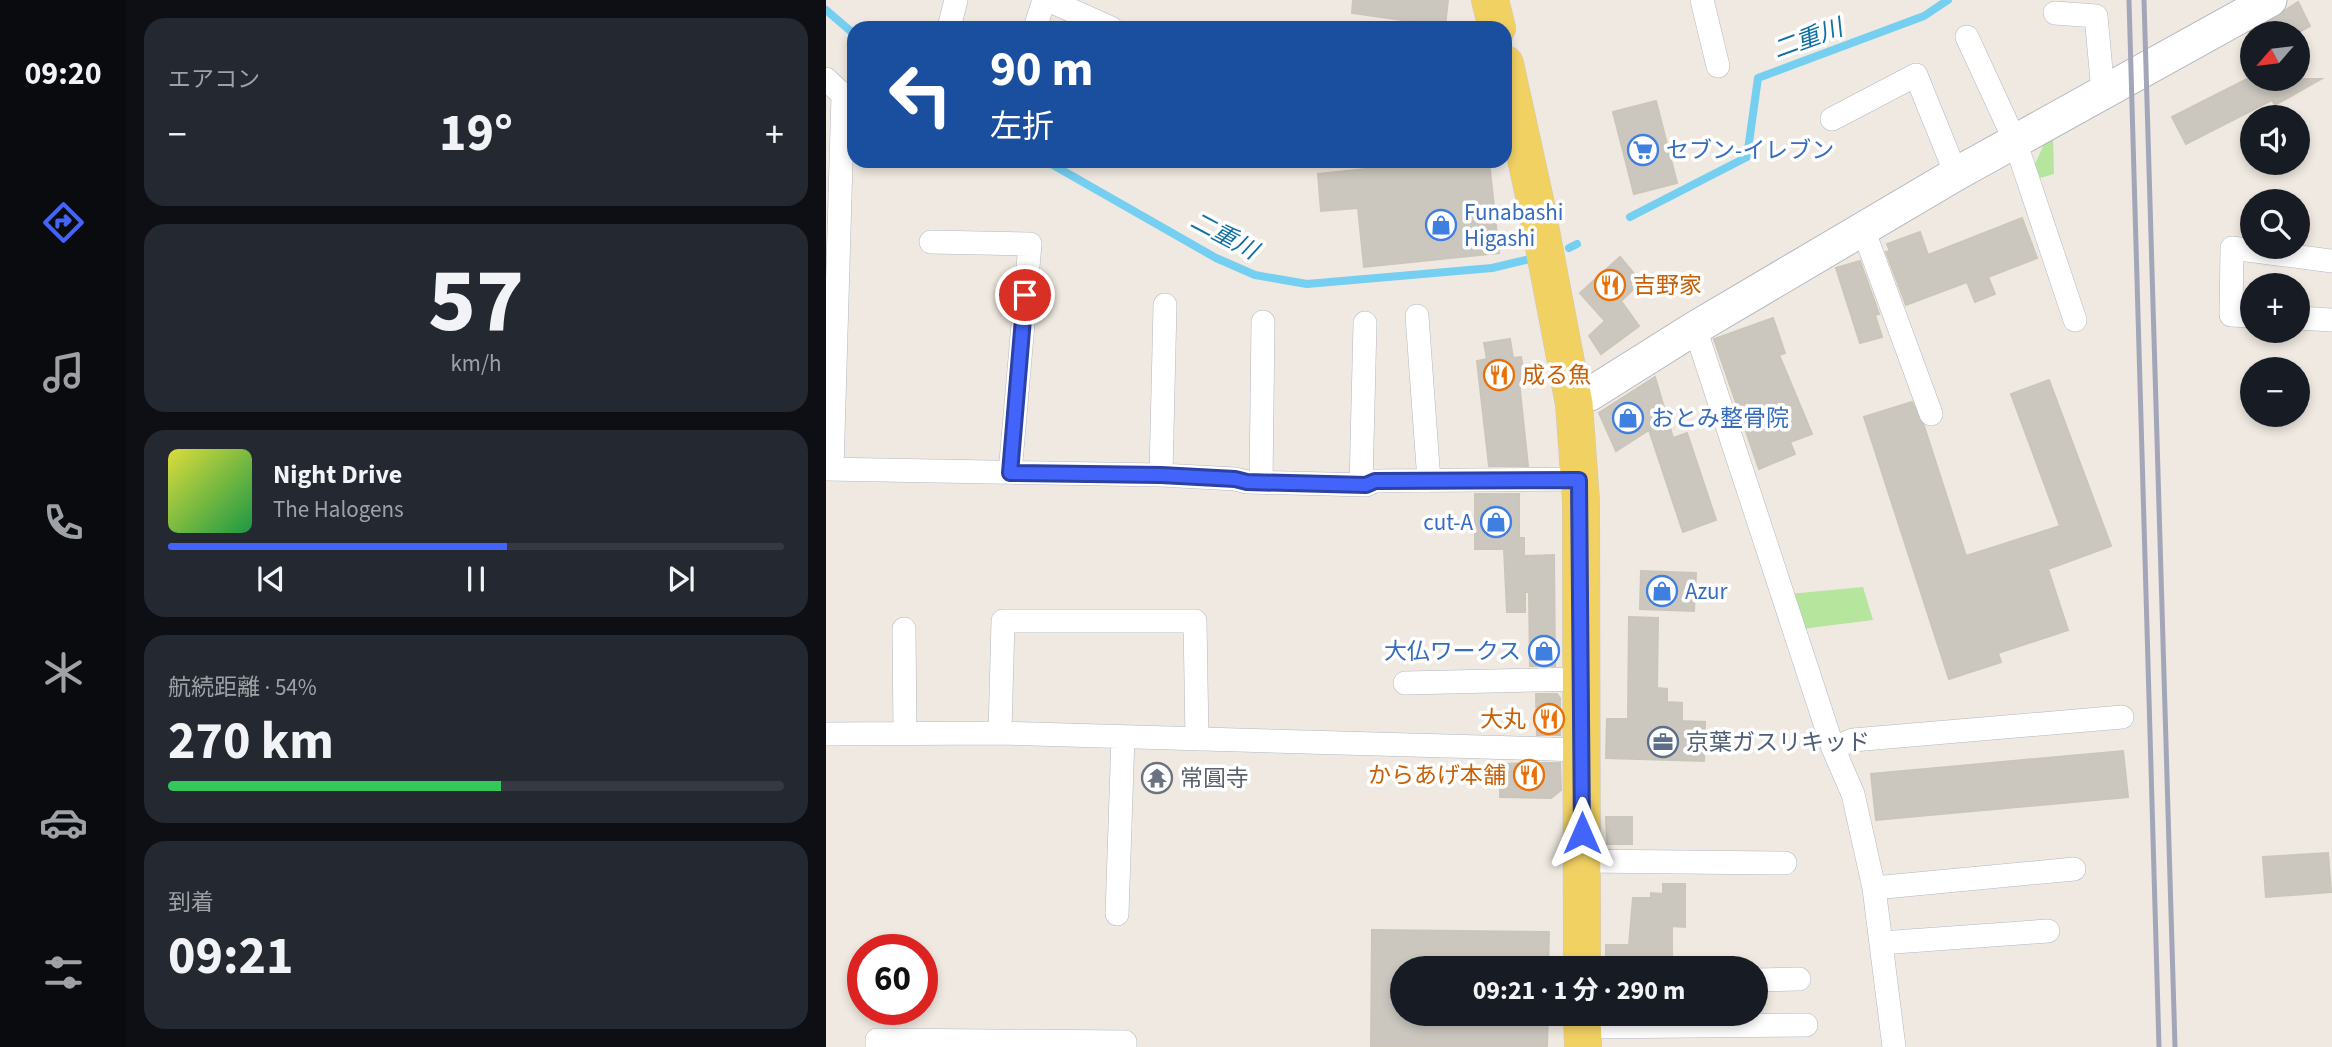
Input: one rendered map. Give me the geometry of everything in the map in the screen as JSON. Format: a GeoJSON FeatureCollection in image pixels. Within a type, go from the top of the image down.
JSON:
{"type":"FeatureCollection","features":[{"type":"Feature","properties":{"kind":"main road"},"geometry":{"type":"LineString","coordinates":[[1490,0],[1495,21]]}},
{"type":"Feature","properties":{"kind":"main road"},"geometry":{"type":"LineString","coordinates":[[1512,130],[1546,255],[1574,404],[1579,480],[1582,956]]}},
{"type":"Feature","properties":{"kind":"street"},"geometry":{"type":"LineString","coordinates":[[951,21],[956,0]]}},
{"type":"Feature","properties":{"kind":"street"},"geometry":{"type":"LineString","coordinates":[[1038,21],[1046,0],[1095,21]]}},
{"type":"Feature","properties":{"kind":"street"},"geometry":{"type":"LineString","coordinates":[[1702,0],[1718,65]]}},
{"type":"Feature","properties":{"kind":"street"},"geometry":{"type":"LineString","coordinates":[[1590,394],[1695,328],[1956,174],[2103,92],[2146,72],[2270,0]]}},
{"type":"Feature","properties":{"kind":"street"},"geometry":{"type":"LineString","coordinates":[[2055,13],[2096,16],[2103,92]]}},
{"type":"Feature","properties":{"kind":"street"},"geometry":{"type":"LineString","coordinates":[[1966,37],[2015,141],[2075,320]]}},
{"type":"Feature","properties":{"kind":"street"},"geometry":{"type":"LineString","coordinates":[[1832,119],[1916,75],[1956,174]]}},
{"type":"Feature","properties":{"kind":"street"},"geometry":{"type":"LineString","coordinates":[[826,79],[843,95],[829,469],[1161,475],[1261,483],[1361,485],[1375,481],[1579,480]]}},
{"type":"Feature","properties":{"kind":"street"},"geometry":{"type":"LineString","coordinates":[[1863,229],[1931,414]]}},
{"type":"Feature","properties":{"kind":"street"},"geometry":{"type":"LineString","coordinates":[[931,242],[1030,244],[1010,473]]}},
{"type":"Feature","properties":{"kind":"street"},"geometry":{"type":"LineString","coordinates":[[2240,315],[2231,315],[2232,248],[2332,261]]}},
{"type":"Feature","properties":{"kind":"street"},"geometry":{"type":"LineString","coordinates":[[1161,475],[1165,305]]}},
{"type":"Feature","properties":{"kind":"street"},"geometry":{"type":"LineString","coordinates":[[1417,316],[1429,481]]}},
{"type":"Feature","properties":{"kind":"street"},"geometry":{"type":"LineString","coordinates":[[2310,319],[2332,320]]}},
{"type":"Feature","properties":{"kind":"street"},"geometry":{"type":"LineString","coordinates":[[1261,483],[1264,322]]}},
{"type":"Feature","properties":{"kind":"street"},"geometry":{"type":"LineString","coordinates":[[1361,485],[1365,323]]}},
{"type":"Feature","properties":{"kind":"street"},"geometry":{"type":"LineString","coordinates":[[1695,328],[1833,748],[1853,794],[1874,888],[1894,1047]]}},
{"type":"Feature","properties":{"kind":"street"},"geometry":{"type":"LineString","coordinates":[[1000,733],[1003,621],[1195,621],[1197,739]]}},
{"type":"Feature","properties":{"kind":"street"},"geometry":{"type":"LineString","coordinates":[[904,629],[905,734]]}},
{"type":"Feature","properties":{"kind":"street"},"geometry":{"type":"LineString","coordinates":[[1405,682],[1581,679]]}},
{"type":"Feature","properties":{"kind":"street"},"geometry":{"type":"LineString","coordinates":[[1833,748],[1853,740],[2122,717]]}},
{"type":"Feature","properties":{"kind":"street"},"geometry":{"type":"LineString","coordinates":[[826,734],[1000,733],[1581,750]]}},
{"type":"Feature","properties":{"kind":"street"},"geometry":{"type":"LineString","coordinates":[[1117,914],[1123,737]]}},
{"type":"Feature","properties":{"kind":"street"},"geometry":{"type":"LineString","coordinates":[[1582,861],[1785,863]]}},
{"type":"Feature","properties":{"kind":"street"},"geometry":{"type":"LineString","coordinates":[[1874,888],[2074,869]]}},
{"type":"Feature","properties":{"kind":"street"},"geometry":{"type":"LineString","coordinates":[[1881,943],[2048,931]]}},
{"type":"Feature","properties":{"kind":"street"},"geometry":{"type":"LineString","coordinates":[[1768,980],[1799,979]]}},
{"type":"Feature","properties":{"kind":"street"},"geometry":{"type":"LineString","coordinates":[[1583,1029],[1806,1025]]}},
{"type":"Feature","properties":{"kind":"street"},"geometry":{"type":"LineString","coordinates":[[877,1047],[877,1040],[1125,1042],[1125,1047]]}},
{"type":"Feature","properties":{"kind":"green space"},"geometry":{"type":"Polygon","coordinates":[[[2053,138],[2054,174],[2040,178],[2035,164],[2044,144],[2053,138]]]}},
{"type":"Feature","properties":{"kind":"green space"},"geometry":{"type":"Polygon","coordinates":[[[1863,587],[1873,620],[1802,629],[1789,594],[1863,587]]]}},
{"type":"Feature","properties":{"kind":"building"},"geometry":{"type":"Polygon","coordinates":[[[1353,0],[1448,0],[1446,21],[1409,21],[1352,13],[1353,0]]]}},
{"type":"Feature","properties":{"kind":"building"},"geometry":{"type":"Polygon","coordinates":[[[2298,2],[2308,21],[2269,21],[2298,2]]]}},
{"type":"Feature","properties":{"kind":"building"},"geometry":{"type":"Polygon","coordinates":[[[2310,79],[2321,79],[2310,85],[2310,79]]]}},
{"type":"Feature","properties":{"kind":"building"},"geometry":{"type":"Polygon","coordinates":[[[2240,83],[2240,91],[2300,91],[2275,105],[2272,100],[2262,105],[2240,105],[2240,116],[2186,144],[2172,117],[2240,83]]]}},
{"type":"Feature","properties":{"kind":"building"},"geometry":{"type":"Polygon","coordinates":[[[1656,101],[1677,183],[1634,194],[1613,112],[1656,101]]]}},
{"type":"Feature","properties":{"kind":"building"},"geometry":{"type":"Polygon","coordinates":[[[1376,168],[1490,168],[1499,253],[1364,267],[1358,208],[1321,211],[1318,174],[1376,168]]]}},
{"type":"Feature","properties":{"kind":"building"},"geometry":{"type":"Polygon","coordinates":[[[2022,218],[2037,258],[1988,277],[1995,294],[1975,302],[1967,282],[1906,305],[1886,252],[1890,251],[1887,244],[1920,232],[1928,255],[2022,218]]]}},
{"type":"Feature","properties":{"kind":"building"},"geometry":{"type":"Polygon","coordinates":[[[1620,257],[1641,282],[1621,301],[1639,326],[1601,354],[1589,336],[1605,321],[1580,293],[1620,257]]]}},
{"type":"Feature","properties":{"kind":"building"},"geometry":{"type":"Polygon","coordinates":[[[1860,261],[1879,314],[1875,315],[1882,337],[1860,343],[1836,268],[1860,261]]]}},
{"type":"Feature","properties":{"kind":"building"},"geometry":{"type":"Polygon","coordinates":[[[1773,318],[1785,353],[1779,355],[1812,434],[1790,442],[1795,454],[1759,469],[1714,339],[1773,318]]]}},
{"type":"Feature","properties":{"kind":"building"},"geometry":{"type":"Polygon","coordinates":[[[1510,339],[1513,358],[1521,357],[1525,380],[1519,381],[1528,466],[1489,466],[1477,361],[1487,359],[1484,343],[1510,339]]]}},
{"type":"Feature","properties":{"kind":"building"},"geometry":{"type":"Polygon","coordinates":[[[1655,377],[1673,438],[1687,433],[1716,520],[1683,532],[1649,430],[1616,451],[1599,413],[1655,377]]]}},
{"type":"Feature","properties":{"kind":"building"},"geometry":{"type":"Polygon","coordinates":[[[2049,380],[2111,546],[2048,569],[2068,630],[1998,653],[2001,662],[1949,679],[1864,417],[1912,402],[1924,426],[1966,556],[2060,526],[2011,394],[2049,380]]]}},
{"type":"Feature","properties":{"kind":"building"},"geometry":{"type":"Polygon","coordinates":[[[1475,494],[1519,494],[1519,538],[1524,538],[1524,556],[1554,555],[1555,666],[1530,666],[1529,592],[1525,592],[1525,612],[1507,612],[1504,549],[1475,549],[1475,494]]]}},
{"type":"Feature","properties":{"kind":"building"},"geometry":{"type":"Polygon","coordinates":[[[1641,571],[1696,573],[1694,611],[1640,609],[1641,571]]]}},
{"type":"Feature","properties":{"kind":"building"},"geometry":{"type":"Polygon","coordinates":[[[1629,617],[1658,618],[1657,688],[1667,689],[1667,702],[1682,703],[1682,721],[1705,722],[1704,761],[1606,758],[1607,719],[1628,719],[1629,617]]]}},
{"type":"Feature","properties":{"kind":"building"},"geometry":{"type":"Polygon","coordinates":[[[1536,694],[1557,694],[1560,698],[1560,735],[1537,735],[1536,694]]]}},
{"type":"Feature","properties":{"kind":"building"},"geometry":{"type":"Polygon","coordinates":[[[2123,751],[2128,797],[1876,820],[1871,774],[2123,751]]]}},
{"type":"Feature","properties":{"kind":"building"},"geometry":{"type":"Polygon","coordinates":[[[1560,763],[1561,790],[1551,798],[1500,797],[1501,764],[1560,763]]]}},
{"type":"Feature","properties":{"kind":"building"},"geometry":{"type":"Polygon","coordinates":[[[1606,817],[1632,817],[1632,844],[1607,844],[1606,817]]]}},
{"type":"Feature","properties":{"kind":"building"},"geometry":{"type":"Polygon","coordinates":[[[2328,853],[2331,892],[2266,897],[2263,857],[2328,853]]]}},
{"type":"Feature","properties":{"kind":"building"},"geometry":{"type":"Polygon","coordinates":[[[1663,884],[1685,884],[1685,927],[1672,926],[1672,956],[1606,956],[1606,945],[1629,945],[1633,898],[1651,898],[1651,893],[1663,894],[1663,884]]]}},
{"type":"Feature","properties":{"kind":"building"},"geometry":{"type":"Polygon","coordinates":[[[1372,930],[1549,932],[1548,956],[1390,956],[1390,1026],[1548,1026],[1547,1047],[1371,1047],[1372,930]]]}},
{"type":"Feature","properties":{"kind":"waterway","name":"二重川"},"geometry":{"type":"LineString","coordinates":[[1630,217],[1747,157],[1758,78],[1924,16],[1948,0]]}},
{"type":"Feature","properties":{"kind":"waterway","name":"二重川"},"geometry":{"type":"LineString","coordinates":[[826,10],[847,28]]}},
{"type":"Feature","properties":{"kind":"waterway","name":"二重川"},"geometry":{"type":"LineString","coordinates":[[1058,168],[1216,258],[1255,275],[1307,284],[1492,268],[1526,260]]}},
{"type":"Feature","properties":{"kind":"waterway","name":"二重川"},"geometry":{"type":"LineString","coordinates":[[1569,248],[1577,244]]}},
{"type":"Feature","properties":{"kind":"railway"},"geometry":{"type":"LineString","coordinates":[[2129,0],[2159,1047]]}},
{"type":"Feature","properties":{"kind":"railway"},"geometry":{"type":"LineString","coordinates":[[2144,0],[2175,1047]]}},
{"type":"Feature","properties":{"kind":"place","name":"セブン-イレブン"},"geometry":{"type":"Point","coordinates":[1643,150]}},
{"type":"Feature","properties":{"kind":"place","name":"Funabashi Higashi"},"geometry":{"type":"Point","coordinates":[1441,225]}},
{"type":"Feature","properties":{"kind":"place","name":"吉野家"},"geometry":{"type":"Point","coordinates":[1610,285]}},
{"type":"Feature","properties":{"kind":"place","name":"成る魚"},"geometry":{"type":"Point","coordinates":[1499,375]}},
{"type":"Feature","properties":{"kind":"place","name":"おとみ整骨院"},"geometry":{"type":"Point","coordinates":[1628,418]}},
{"type":"Feature","properties":{"kind":"place","name":"cut-A"},"geometry":{"type":"Point","coordinates":[1496,522]}},
{"type":"Feature","properties":{"kind":"place","name":"Azur"},"geometry":{"type":"Point","coordinates":[1662,591]}},
{"type":"Feature","properties":{"kind":"place","name":"大仏ワークス"},"geometry":{"type":"Point","coordinates":[1544,651]}},
{"type":"Feature","properties":{"kind":"place","name":"大丸"},"geometry":{"type":"Point","coordinates":[1549,719]}},
{"type":"Feature","properties":{"kind":"place","name":"京葉ガスリキッド"},"geometry":{"type":"Point","coordinates":[1663,742]}},
{"type":"Feature","properties":{"kind":"place","name":"からあげ本舗"},"geometry":{"type":"Point","coordinates":[1529,775]}},
{"type":"Feature","properties":{"kind":"place","name":"常圓寺"},"geometry":{"type":"Point","coordinates":[1157,778]}},
{"type":"Feature","properties":{"kind":"route"},"geometry":{"type":"LineString","coordinates":[[1025,295],[1010,473],[1161,475],[1247,482],[1366,485],[1375,481],[1579,480],[1582,833]]}}]}
